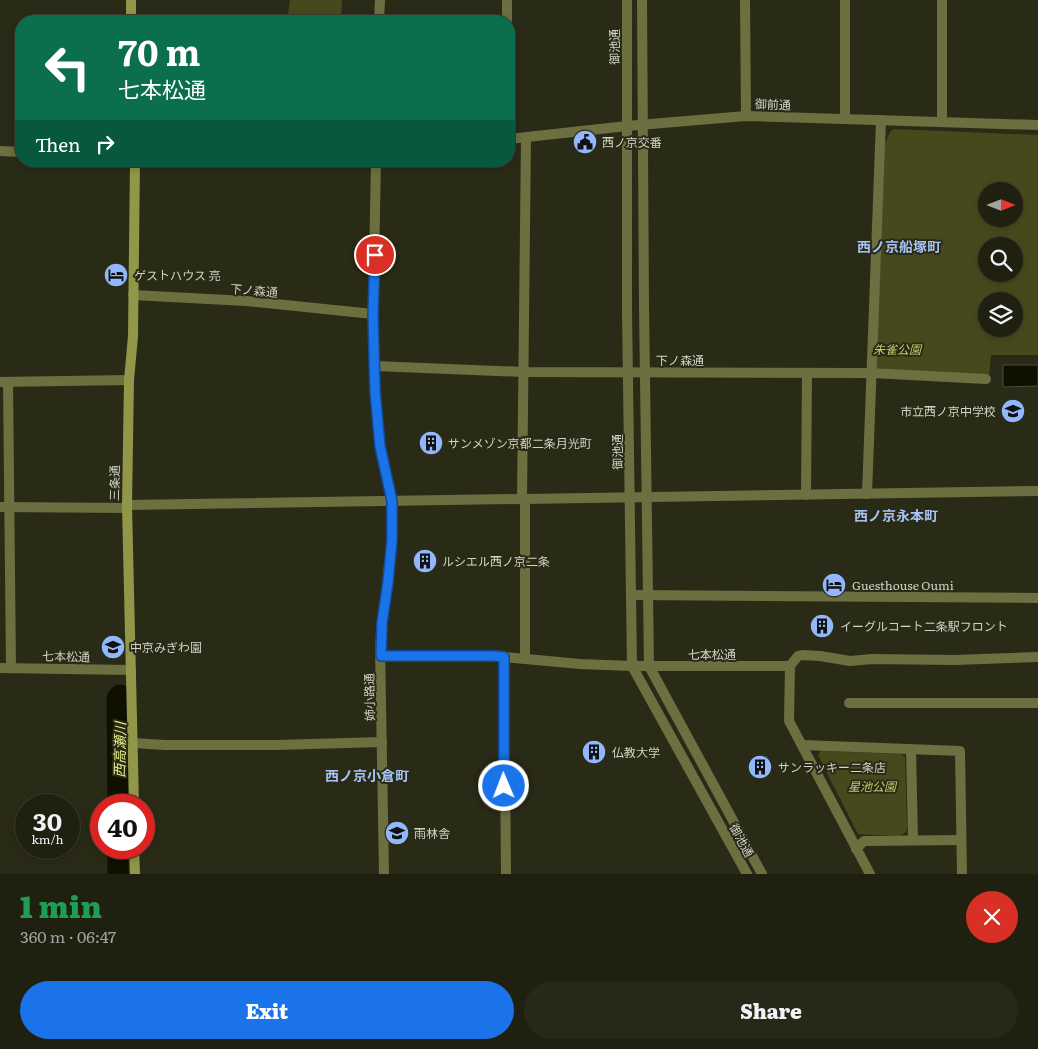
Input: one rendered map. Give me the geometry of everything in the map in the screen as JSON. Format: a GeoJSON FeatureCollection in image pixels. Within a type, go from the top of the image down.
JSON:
{"type":"FeatureCollection","features":[{"type":"Feature","properties":{"kind":"main road"},"geometry":{"type":"LineString","coordinates":[[131,0],[131,15]]}},
{"type":"Feature","properties":{"kind":"main road","name":"三条通"},"geometry":{"type":"LineString","coordinates":[[134,794],[127,506],[133,336],[135,167]]}},
{"type":"Feature","properties":{"kind":"main road"},"geometry":{"type":"LineString","coordinates":[[134,859],[135,874]]}},
{"type":"Feature","properties":{"kind":"street"},"geometry":{"type":"LineString","coordinates":[[379,15],[380,0]]}},
{"type":"Feature","properties":{"kind":"street"},"geometry":{"type":"LineString","coordinates":[[507,0],[507,15]]}},
{"type":"Feature","properties":{"kind":"street","name":"御池通"},"geometry":{"type":"LineString","coordinates":[[627,0],[627,311],[632,666],[747,874]]}},
{"type":"Feature","properties":{"kind":"street","name":"御池通"},"geometry":{"type":"LineString","coordinates":[[642,0],[649,666],[762,874]]}},
{"type":"Feature","properties":{"kind":"street"},"geometry":{"type":"LineString","coordinates":[[745,0],[746,116]]}},
{"type":"Feature","properties":{"kind":"street"},"geometry":{"type":"LineString","coordinates":[[845,0],[845,119]]}},
{"type":"Feature","properties":{"kind":"street"},"geometry":{"type":"LineString","coordinates":[[942,0],[942,122]]}},
{"type":"Feature","properties":{"kind":"street","name":"御前通"},"geometry":{"type":"LineString","coordinates":[[515,139],[627,126],[746,116],[1038,125]]}},
{"type":"Feature","properties":{"kind":"street"},"geometry":{"type":"LineString","coordinates":[[867,494],[881,120]]}},
{"type":"Feature","properties":{"kind":"street"},"geometry":{"type":"LineString","coordinates":[[525,659],[524,372],[526,138]]}},
{"type":"Feature","properties":{"kind":"street"},"geometry":{"type":"LineString","coordinates":[[0,151],[15,152]]}},
{"type":"Feature","properties":{"kind":"street","name":"姉小路通"},"geometry":{"type":"LineString","coordinates":[[376,167],[374,366],[380,446],[392,501],[392,540],[382,623],[381,656],[384,874]]}},
{"type":"Feature","properties":{"kind":"street","name":"下ノ森通"},"geometry":{"type":"LineString","coordinates":[[133,295],[246,301],[373,314]]}},
{"type":"Feature","properties":{"kind":"street","name":"下ノ森通"},"geometry":{"type":"LineString","coordinates":[[374,366],[524,372],[872,373],[986,379]]}},
{"type":"Feature","properties":{"kind":"street"},"geometry":{"type":"LineString","coordinates":[[806,495],[807,373]]}},
{"type":"Feature","properties":{"kind":"street"},"geometry":{"type":"LineString","coordinates":[[11,668],[4,507],[4,382],[130,380]]}},
{"type":"Feature","properties":{"kind":"street"},"geometry":{"type":"LineString","coordinates":[[4,507],[1038,491]]}},
{"type":"Feature","properties":{"kind":"street"},"geometry":{"type":"LineString","coordinates":[[632,595],[1038,598]]}},
{"type":"Feature","properties":{"kind":"street","name":"七本松通"},"geometry":{"type":"LineString","coordinates":[[381,656],[493,656],[632,666],[790,666],[798,656],[807,655],[850,661],[872,659],[955,660],[1038,657]]}},
{"type":"Feature","properties":{"kind":"street"},"geometry":{"type":"LineString","coordinates":[[504,657],[506,874]]}},
{"type":"Feature","properties":{"kind":"street"},"geometry":{"type":"LineString","coordinates":[[790,666],[789,722],[870,874]]}},
{"type":"Feature","properties":{"kind":"street","name":"七本松通"},"geometry":{"type":"LineString","coordinates":[[0,668],[132,670]]}},
{"type":"Feature","properties":{"kind":"street"},"geometry":{"type":"LineString","coordinates":[[849,703],[1038,703]]}},
{"type":"Feature","properties":{"kind":"street"},"geometry":{"type":"LineString","coordinates":[[133,743],[165,746],[382,742]]}},
{"type":"Feature","properties":{"kind":"street"},"geometry":{"type":"LineString","coordinates":[[802,746],[960,751],[962,874]]}},
{"type":"Feature","properties":{"kind":"street"},"geometry":{"type":"LineString","coordinates":[[911,750],[913,840]]}},
{"type":"Feature","properties":{"kind":"street"},"geometry":{"type":"LineString","coordinates":[[729,842],[742,836]]}},
{"type":"Feature","properties":{"kind":"street"},"geometry":{"type":"LineString","coordinates":[[856,848],[864,841],[962,840]]}},
{"type":"Feature","properties":{"kind":"green space"},"geometry":{"type":"Polygon","coordinates":[[[290,0],[342,0],[341,15],[288,15],[290,0]]]}},
{"type":"Feature","properties":{"kind":"green space","name":"朱雀公園"},"geometry":{"type":"Polygon","coordinates":[[[894,129],[1038,135],[1038,355],[991,355],[989,376],[876,368],[885,144],[890,132],[894,129]]]}},
{"type":"Feature","properties":{"kind":"green space","name":"星池公園"},"geometry":{"type":"Polygon","coordinates":[[[821,751],[900,754],[905,757],[907,829],[905,833],[900,836],[858,834],[818,755],[821,751]]]}},
{"type":"Feature","properties":{"kind":"shaded area"},"geometry":{"type":"Polygon","coordinates":[[[1003,365],[1038,365],[1038,386],[1003,387],[1003,365]]]}},
{"type":"Feature","properties":{"kind":"waterway","name":"西高瀬川"},"geometry":{"type":"LineString","coordinates":[[118,794],[117,698],[120,695]]}},
{"type":"Feature","properties":{"kind":"waterway","name":"西高瀬川"},"geometry":{"type":"LineString","coordinates":[[118,859],[118,874]]}},
{"type":"Feature","properties":{"kind":"place","name":"西ノ京交番"},"geometry":{"type":"Point","coordinates":[585,142]}},
{"type":"Feature","properties":{"kind":"place","name":"ゲストハウス 亮"},"geometry":{"type":"Point","coordinates":[116,275]}},
{"type":"Feature","properties":{"kind":"place","name":"市立西ノ京中学校"},"geometry":{"type":"Point","coordinates":[1013,411]}},
{"type":"Feature","properties":{"kind":"place","name":"サンメゾン京都二条月光町"},"geometry":{"type":"Point","coordinates":[431,443]}},
{"type":"Feature","properties":{"kind":"place","name":"ルシエル西ノ京二条"},"geometry":{"type":"Point","coordinates":[425,561]}},
{"type":"Feature","properties":{"kind":"place","name":"Guesthouse Oumi"},"geometry":{"type":"Point","coordinates":[834,585]}},
{"type":"Feature","properties":{"kind":"place","name":"イーグルコート二条駅フロント"},"geometry":{"type":"Point","coordinates":[822,626]}},
{"type":"Feature","properties":{"kind":"place","name":"中京みぎわ園"},"geometry":{"type":"Point","coordinates":[113,647]}},
{"type":"Feature","properties":{"kind":"place","name":"仏教大学"},"geometry":{"type":"Point","coordinates":[594,752]}},
{"type":"Feature","properties":{"kind":"place","name":"サンラッキー二条店"},"geometry":{"type":"Point","coordinates":[760,767]}},
{"type":"Feature","properties":{"kind":"place","name":"雨林舎"},"geometry":{"type":"Point","coordinates":[397,833]}},
{"type":"Feature","properties":{"kind":"district","name":"西ノ京船塚町"},"geometry":{"type":"Point","coordinates":[899,246]}},
{"type":"Feature","properties":{"kind":"district","name":"西ノ京永本町"},"geometry":{"type":"Point","coordinates":[896,515]}},
{"type":"Feature","properties":{"kind":"district","name":"西ノ京小倉町"},"geometry":{"type":"Point","coordinates":[367,775]}},
{"type":"Feature","properties":{"kind":"route"},"geometry":{"type":"LineString","coordinates":[[375,255],[373,314],[375,391],[380,446],[392,501],[392,540],[382,623],[381,656],[447,655],[504,657],[504,786]]}}]}
